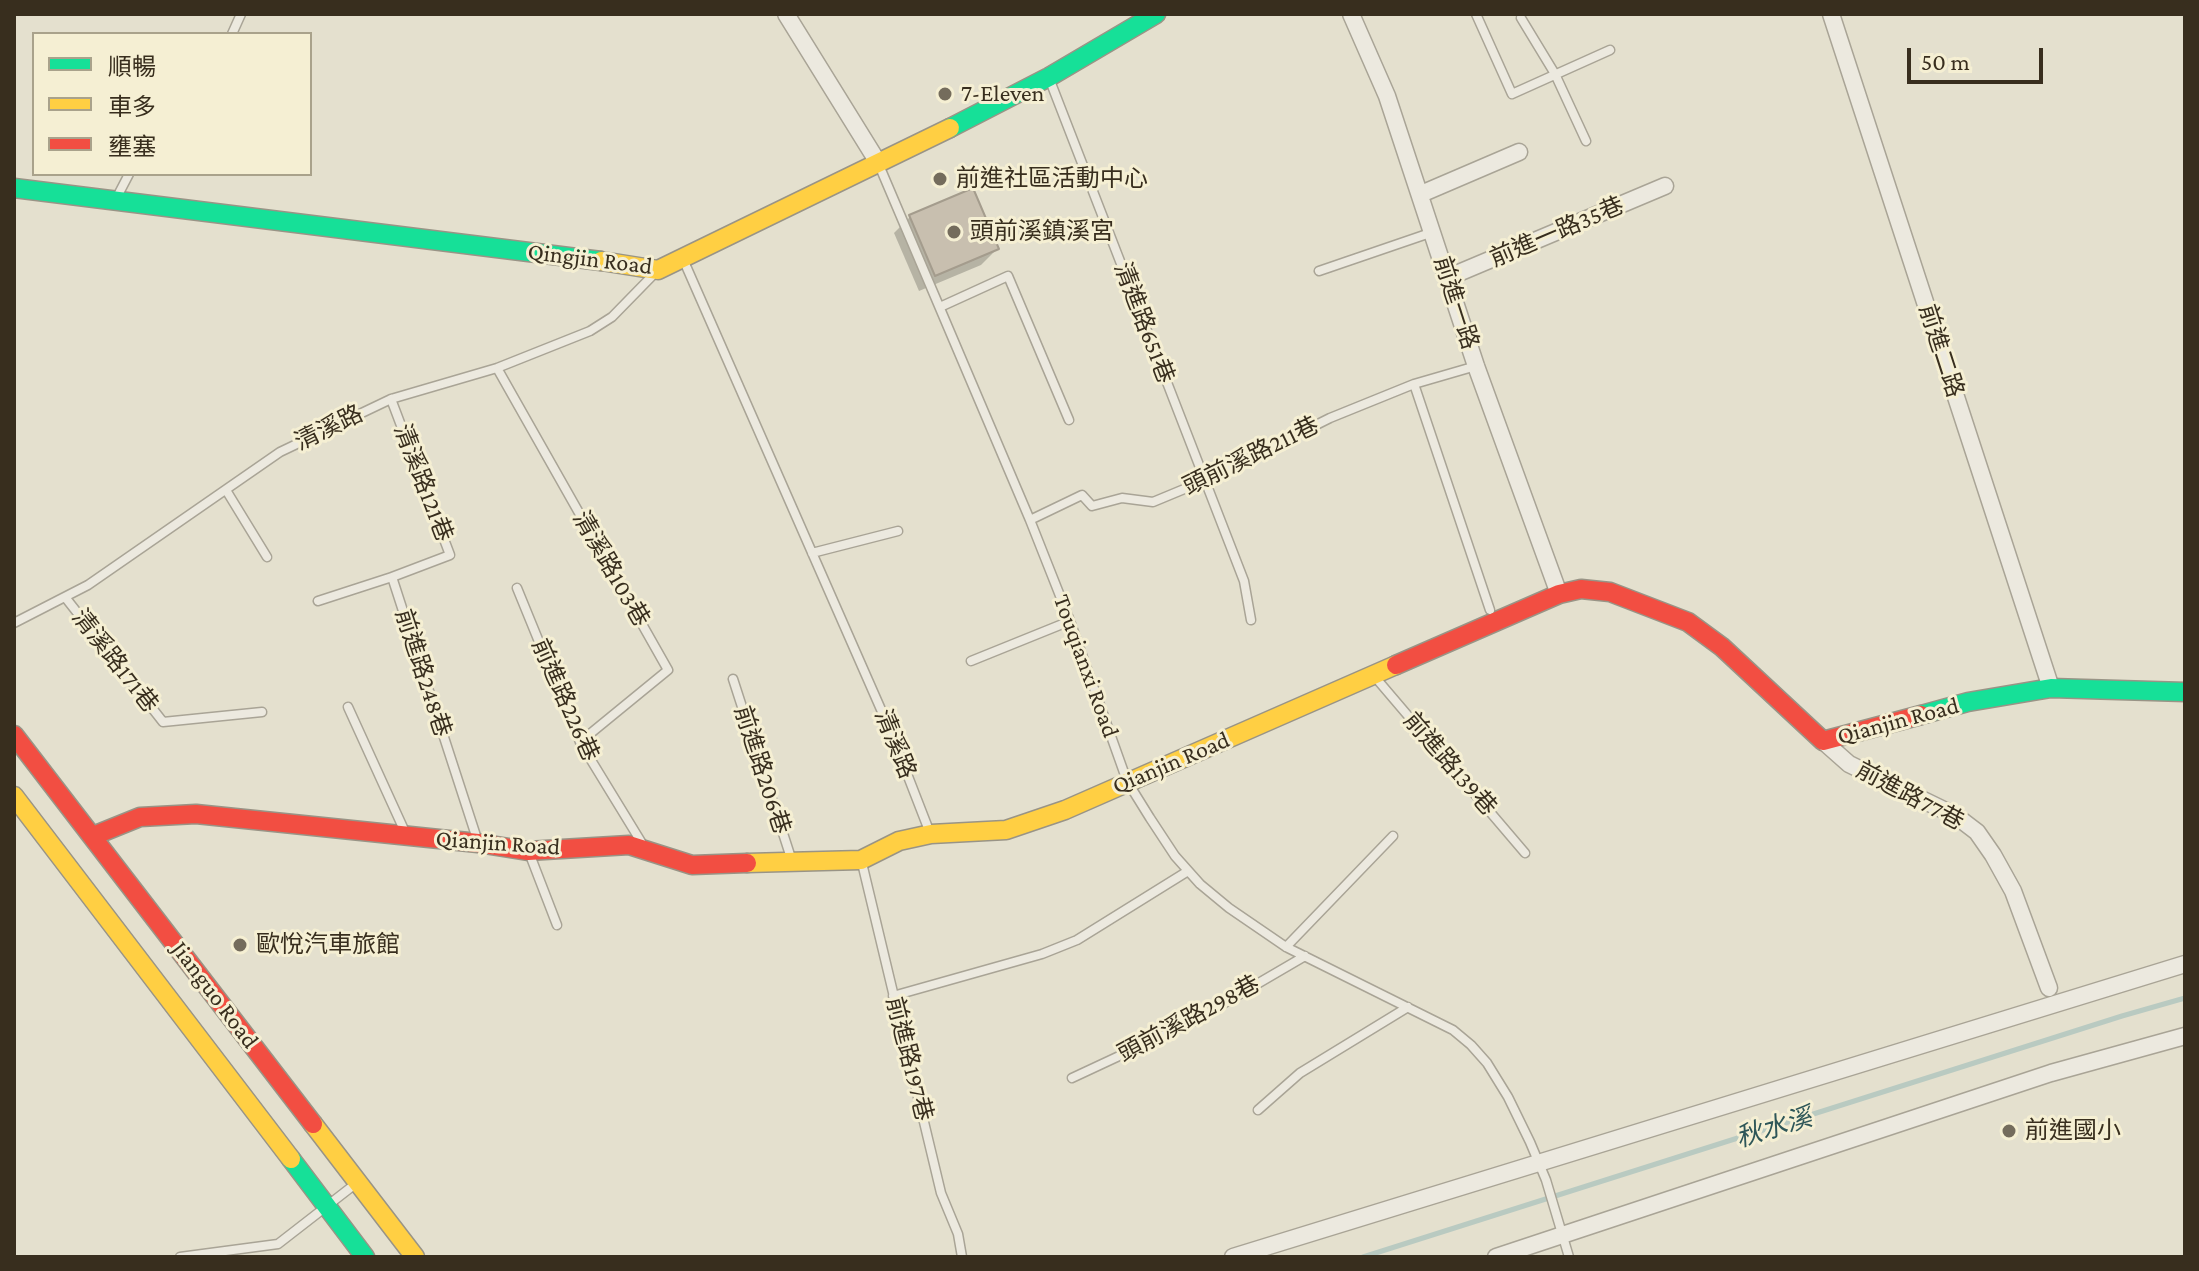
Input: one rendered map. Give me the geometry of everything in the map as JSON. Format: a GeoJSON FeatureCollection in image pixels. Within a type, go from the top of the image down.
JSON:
{"type":"FeatureCollection","features":[{"type":"Feature","properties":{"kind":"street","name":"Touqianxi Road"},"geometry":{"type":"LineString","coordinates":[[786,14],[879,164]]}},
{"type":"Feature","properties":{"kind":"street","name":"Qingjin Road"},"geometry":{"type":"LineString","coordinates":[[27,187],[115,201],[658,270],[879,164],[1049,77],[1156,14]]}},
{"type":"Feature","properties":{"kind":"street","name":"前進一路"},"geometry":{"type":"LineString","coordinates":[[1351,14],[1387,96],[1476,366],[1559,594]]}},
{"type":"Feature","properties":{"kind":"street","name":"前進二路"},"geometry":{"type":"LineString","coordinates":[[1831,14],[2051,688]]}},
{"type":"Feature","properties":{"kind":"street"},"geometry":{"type":"LineString","coordinates":[[1421,194],[1519,152]]}},
{"type":"Feature","properties":{"kind":"street","name":"前進一路35巷"},"geometry":{"type":"LineString","coordinates":[[1449,277],[1665,186]]}},
{"type":"Feature","properties":{"kind":"street","name":"Qianjin Road"},"geometry":{"type":"LineString","coordinates":[[93,836],[140,817],[196,814],[478,843],[528,851],[629,845],[692,865],[861,860],[899,841],[931,834],[1006,830],[1065,810],[1559,594],[1581,589],[1610,592],[1688,622],[1722,647],[1823,741],[1968,702],[2051,688],[2172,689],[2185,692]]}},
{"type":"Feature","properties":{"kind":"street","name":"Jianguo Road"},"geometry":{"type":"LineString","coordinates":[[14,735],[415,1257]]}},
{"type":"Feature","properties":{"kind":"street","name":"前進路77巷"},"geometry":{"type":"LineString","coordinates":[[1823,741],[1849,764],[1956,816],[1977,832],[2013,891],[2049,988]]}},
{"type":"Feature","properties":{"kind":"street","name":"Jianguo Road"},"geometry":{"type":"LineString","coordinates":[[14,796],[365,1257]]}},
{"type":"Feature","properties":{"kind":"street"},"geometry":{"type":"LineString","coordinates":[[1233,1257],[2185,964]]}},
{"type":"Feature","properties":{"kind":"street"},"geometry":{"type":"LineString","coordinates":[[1496,1257],[2021,1083],[2185,1036]]}},
{"type":"Feature","properties":{"kind":"lane"},"geometry":{"type":"LineString","coordinates":[[1476,14],[1512,94],[1610,50]]}},
{"type":"Feature","properties":{"kind":"lane"},"geometry":{"type":"LineString","coordinates":[[1521,18],[1555,74],[1586,141]]}},
{"type":"Feature","properties":{"kind":"lane","name":"清進路651巷"},"geometry":{"type":"LineString","coordinates":[[1049,77],[1244,581],[1251,620]]}},
{"type":"Feature","properties":{"kind":"lane","name":"Touqianxi Road"},"geometry":{"type":"LineString","coordinates":[[879,164],[1030,520],[1127,781],[1175,856],[1229,908],[1286,947],[1453,1030],[1487,1063],[1508,1097],[1546,1180],[1568,1255]]}},
{"type":"Feature","properties":{"kind":"lane"},"geometry":{"type":"LineString","coordinates":[[115,201],[128,176]]}},
{"type":"Feature","properties":{"kind":"lane"},"geometry":{"type":"LineString","coordinates":[[1319,271],[1433,232]]}},
{"type":"Feature","properties":{"kind":"lane","name":"清溪路"},"geometry":{"type":"LineString","coordinates":[[683,259],[890,730],[931,834]]}},
{"type":"Feature","properties":{"kind":"lane","name":"清溪路"},"geometry":{"type":"LineString","coordinates":[[14,623],[88,585],[288,448],[391,399],[497,368],[590,331],[612,317],[658,270]]}},
{"type":"Feature","properties":{"kind":"lane"},"geometry":{"type":"LineString","coordinates":[[940,307],[1008,276],[1069,420]]}},
{"type":"Feature","properties":{"kind":"lane","name":"頭前溪路211巷"},"geometry":{"type":"LineString","coordinates":[[1030,520],[1082,495],[1092,506],[1122,498],[1147,503],[1206,480],[1330,418],[1414,384],[1476,366]]}},
{"type":"Feature","properties":{"kind":"lane","name":"清溪路103巷"},"geometry":{"type":"LineString","coordinates":[[497,368],[668,670],[580,742]]}},
{"type":"Feature","properties":{"kind":"lane"},"geometry":{"type":"LineString","coordinates":[[1414,384],[1490,610]]}},
{"type":"Feature","properties":{"kind":"lane","name":"清溪路121巷"},"geometry":{"type":"LineString","coordinates":[[391,399],[450,555],[392,577]]}},
{"type":"Feature","properties":{"kind":"lane"},"geometry":{"type":"LineString","coordinates":[[226,490],[267,557]]}},
{"type":"Feature","properties":{"kind":"lane"},"geometry":{"type":"LineString","coordinates":[[812,553],[898,531]]}},
{"type":"Feature","properties":{"kind":"lane","name":"前進路248巷"},"geometry":{"type":"LineString","coordinates":[[318,601],[392,577],[478,843]]}},
{"type":"Feature","properties":{"kind":"lane","name":"前進路226巷"},"geometry":{"type":"LineString","coordinates":[[517,588],[580,742],[646,849]]}},
{"type":"Feature","properties":{"kind":"lane","name":"清溪路171巷"},"geometry":{"type":"LineString","coordinates":[[65,597],[163,722],[262,712]]}},
{"type":"Feature","properties":{"kind":"lane"},"geometry":{"type":"LineString","coordinates":[[971,661],[1070,621]]}},
{"type":"Feature","properties":{"kind":"lane","name":"前進路139巷"},"geometry":{"type":"LineString","coordinates":[[1374,676],[1525,853]]}},
{"type":"Feature","properties":{"kind":"lane","name":"前進路206巷"},"geometry":{"type":"LineString","coordinates":[[733,679],[792,861]]}},
{"type":"Feature","properties":{"kind":"lane"},"geometry":{"type":"LineString","coordinates":[[348,707],[407,836]]}},
{"type":"Feature","properties":{"kind":"lane"},"geometry":{"type":"LineString","coordinates":[[1286,947],[1393,836]]}},
{"type":"Feature","properties":{"kind":"lane"},"geometry":{"type":"LineString","coordinates":[[528,851],[557,925]]}},
{"type":"Feature","properties":{"kind":"lane","name":"前進路197巷"},"geometry":{"type":"LineString","coordinates":[[861,860],[941,1193],[958,1234],[962,1257]]}},
{"type":"Feature","properties":{"kind":"lane"},"geometry":{"type":"LineString","coordinates":[[893,996],[1077,940],[1188,871]]}},
{"type":"Feature","properties":{"kind":"lane","name":"頭前溪路298巷"},"geometry":{"type":"LineString","coordinates":[[1072,1078],[1192,1022],[1305,956]]}},
{"type":"Feature","properties":{"kind":"lane"},"geometry":{"type":"LineString","coordinates":[[1258,1110],[1300,1073],[1408,1007]]}},
{"type":"Feature","properties":{"kind":"lane"},"geometry":{"type":"LineString","coordinates":[[180,1257],[278,1244],[357,1181]]}},
{"type":"Feature","properties":{"kind":"building","name":"頭前溪鎮溪宮"},"geometry":{"type":"Polygon","coordinates":[[[973,188],[999,249],[935,276],[909,215],[973,188]]]}},
{"type":"Feature","properties":{"kind":"waterway","name":"秋水溪"},"geometry":{"type":"LineString","coordinates":[[1363,1257],[2185,998]]}},
{"type":"Feature","properties":{"kind":"traffic: fast"},"geometry":{"type":"LineString","coordinates":[[950,128],[1049,77],[1156,14]]}},
{"type":"Feature","properties":{"kind":"traffic: fast"},"geometry":{"type":"LineString","coordinates":[[14,188],[601,261]]}},
{"type":"Feature","properties":{"kind":"traffic: fast"},"geometry":{"type":"LineString","coordinates":[[1921,715],[1968,702],[2051,688],[2185,692]]}},
{"type":"Feature","properties":{"kind":"traffic: fast"},"geometry":{"type":"LineString","coordinates":[[291,1159],[365,1257]]}},
{"type":"Feature","properties":{"kind":"traffic: slow"},"geometry":{"type":"LineString","coordinates":[[601,261],[658,270],[950,128]]}},
{"type":"Feature","properties":{"kind":"traffic: slow"},"geometry":{"type":"LineString","coordinates":[[747,863],[861,860],[899,841],[931,834],[1006,830],[1065,810],[1396,665]]}},
{"type":"Feature","properties":{"kind":"traffic: slow"},"geometry":{"type":"LineString","coordinates":[[14,796],[291,1159]]}},
{"type":"Feature","properties":{"kind":"traffic: slow"},"geometry":{"type":"LineString","coordinates":[[313,1124],[415,1257]]}},
{"type":"Feature","properties":{"kind":"traffic: jam"},"geometry":{"type":"LineString","coordinates":[[1396,665],[1559,594],[1581,589],[1610,592],[1688,622],[1722,647],[1823,741],[1921,715]]}},
{"type":"Feature","properties":{"kind":"traffic: jam"},"geometry":{"type":"LineString","coordinates":[[14,735],[313,1124]]}},
{"type":"Feature","properties":{"kind":"traffic: jam"},"geometry":{"type":"LineString","coordinates":[[93,836],[140,817],[196,814],[478,843],[528,851],[629,845],[692,865],[747,863]]}},
{"type":"Feature","properties":{"kind":"place","name":"7-Eleven"},"geometry":{"type":"Point","coordinates":[945,94]}},
{"type":"Feature","properties":{"kind":"place","name":"前進社區活動中心"},"geometry":{"type":"Point","coordinates":[940,179]}},
{"type":"Feature","properties":{"kind":"place","name":"頭前溪鎮溪宮"},"geometry":{"type":"Point","coordinates":[954,232]}},
{"type":"Feature","properties":{"kind":"place","name":"歐悅汽車旅館"},"geometry":{"type":"Point","coordinates":[240,945]}},
{"type":"Feature","properties":{"kind":"place","name":"前進國小"},"geometry":{"type":"Point","coordinates":[2009,1131]}}]}
